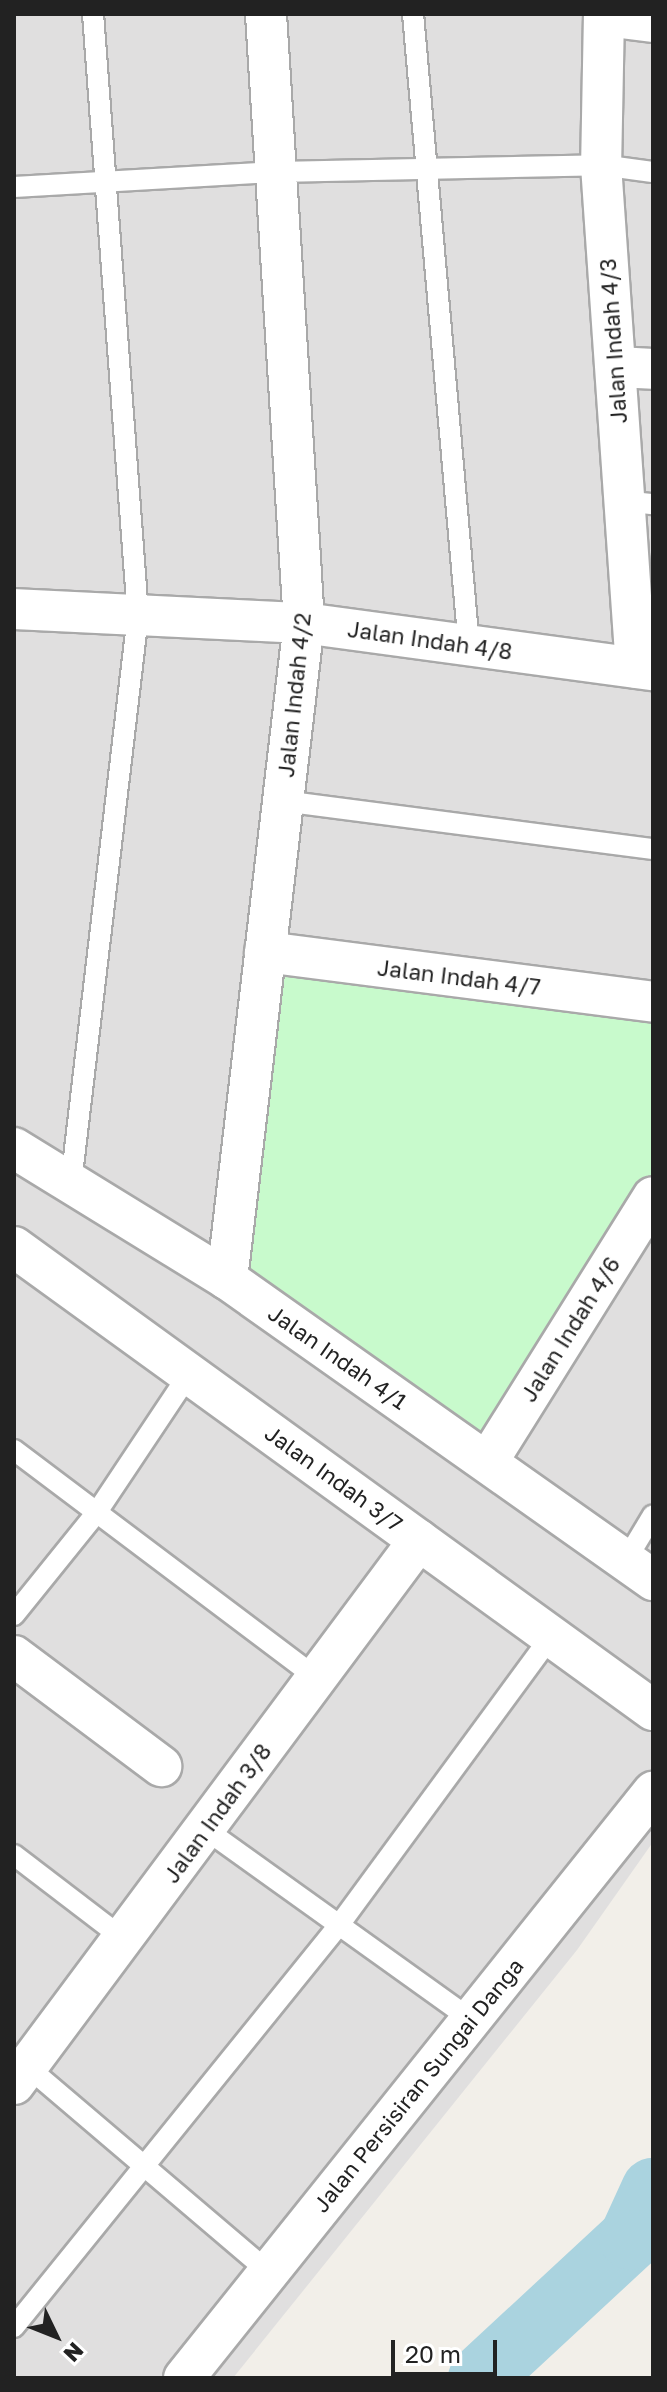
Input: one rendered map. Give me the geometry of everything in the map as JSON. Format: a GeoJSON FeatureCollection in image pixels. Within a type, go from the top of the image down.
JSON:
{"type":"FeatureCollection","features":[{"type":"Feature","properties":{"kind":"street","name":"Jalan Indah 4/2"},"geometry":{"type":"LineString","coordinates":[[227,1279],[304,623],[266,14]]}},
{"type":"Feature","properties":{"kind":"street"},"geometry":{"type":"LineString","coordinates":[[604,15],[653,22]]}},
{"type":"Feature","properties":{"kind":"street","name":"Jalan Indah 4/3"},"geometry":{"type":"LineString","coordinates":[[604,15],[601,165],[635,368],[645,669]]}},
{"type":"Feature","properties":{"kind":"street","name":"Jalan Indah 4/8"},"geometry":{"type":"LineString","coordinates":[[14,609],[304,623],[645,669]]}},
{"type":"Feature","properties":{"kind":"street","name":"Jalan Indah 4/7"},"geometry":{"type":"LineString","coordinates":[[265,952],[653,1002]]}},
{"type":"Feature","properties":{"kind":"street","name":"Jalan Indah 4/1"},"geometry":{"type":"LineString","coordinates":[[14,1148],[227,1279],[639,1570]]}},
{"type":"Feature","properties":{"kind":"street","name":"Jalan Indah 4/6"},"geometry":{"type":"LineString","coordinates":[[488,1461],[653,1197]]}},
{"type":"Feature","properties":{"kind":"street","name":"Jalan Indah 3/7"},"geometry":{"type":"LineString","coordinates":[[14,1247],[653,1710]]}},
{"type":"Feature","properties":{"kind":"street","name":"Jalan Indah 3/8"},"geometry":{"type":"LineString","coordinates":[[19,2069],[124,1939],[419,1540]]}},
{"type":"Feature","properties":{"kind":"street"},"geometry":{"type":"LineString","coordinates":[[14,1656],[161,1766]]}},
{"type":"Feature","properties":{"kind":"street","name":"Jalan Persisiran Sungai Danga"},"geometry":{"type":"LineString","coordinates":[[184,2378],[653,1792]]}},
{"type":"Feature","properties":{"kind":"lane"},"geometry":{"type":"LineString","coordinates":[[71,1183],[138,615],[93,14]]}},
{"type":"Feature","properties":{"kind":"lane"},"geometry":{"type":"LineString","coordinates":[[413,14],[423,169],[469,646]]}},
{"type":"Feature","properties":{"kind":"lane"},"geometry":{"type":"LineString","coordinates":[[14,187],[277,172],[601,165],[653,172]]}},
{"type":"Feature","properties":{"kind":"lane"},"geometry":{"type":"LineString","coordinates":[[283,801],[653,849]]}},
{"type":"Feature","properties":{"kind":"lane"},"geometry":{"type":"LineString","coordinates":[[14,1615],[97,1512],[189,1374]]}},
{"type":"Feature","properties":{"kind":"lane"},"geometry":{"type":"LineString","coordinates":[[14,1450],[317,1678]]}},
{"type":"Feature","properties":{"kind":"lane"},"geometry":{"type":"LineString","coordinates":[[639,1570],[653,1515]]}},
{"type":"Feature","properties":{"kind":"lane"},"geometry":{"type":"LineString","coordinates":[[14,2327],[339,1925],[551,1636]]}},
{"type":"Feature","properties":{"kind":"lane"},"geometry":{"type":"LineString","coordinates":[[205,1829],[470,2019]]}},
{"type":"Feature","properties":{"kind":"lane"},"geometry":{"type":"LineString","coordinates":[[14,1855],[124,1939]]}},
{"type":"Feature","properties":{"kind":"lane"},"geometry":{"type":"LineString","coordinates":[[19,2069],[145,2166],[269,2272]]}},
{"type":"Feature","properties":{"kind":"shaded area"},"geometry":{"type":"Polygon","coordinates":[[[14,14],[653,14],[653,1842],[577,1950],[233,2378],[14,2378],[14,14]]]}},
{"type":"Feature","properties":{"kind":"green space"},"geometry":{"type":"Polygon","coordinates":[[[275,961],[653,1012],[653,1188],[492,1454],[227,1279],[275,961]]]}},
{"type":"Feature","properties":{"kind":"waterway"},"geometry":{"type":"LineString","coordinates":[[480,2378],[631,2238],[653,2190]]}}]}
